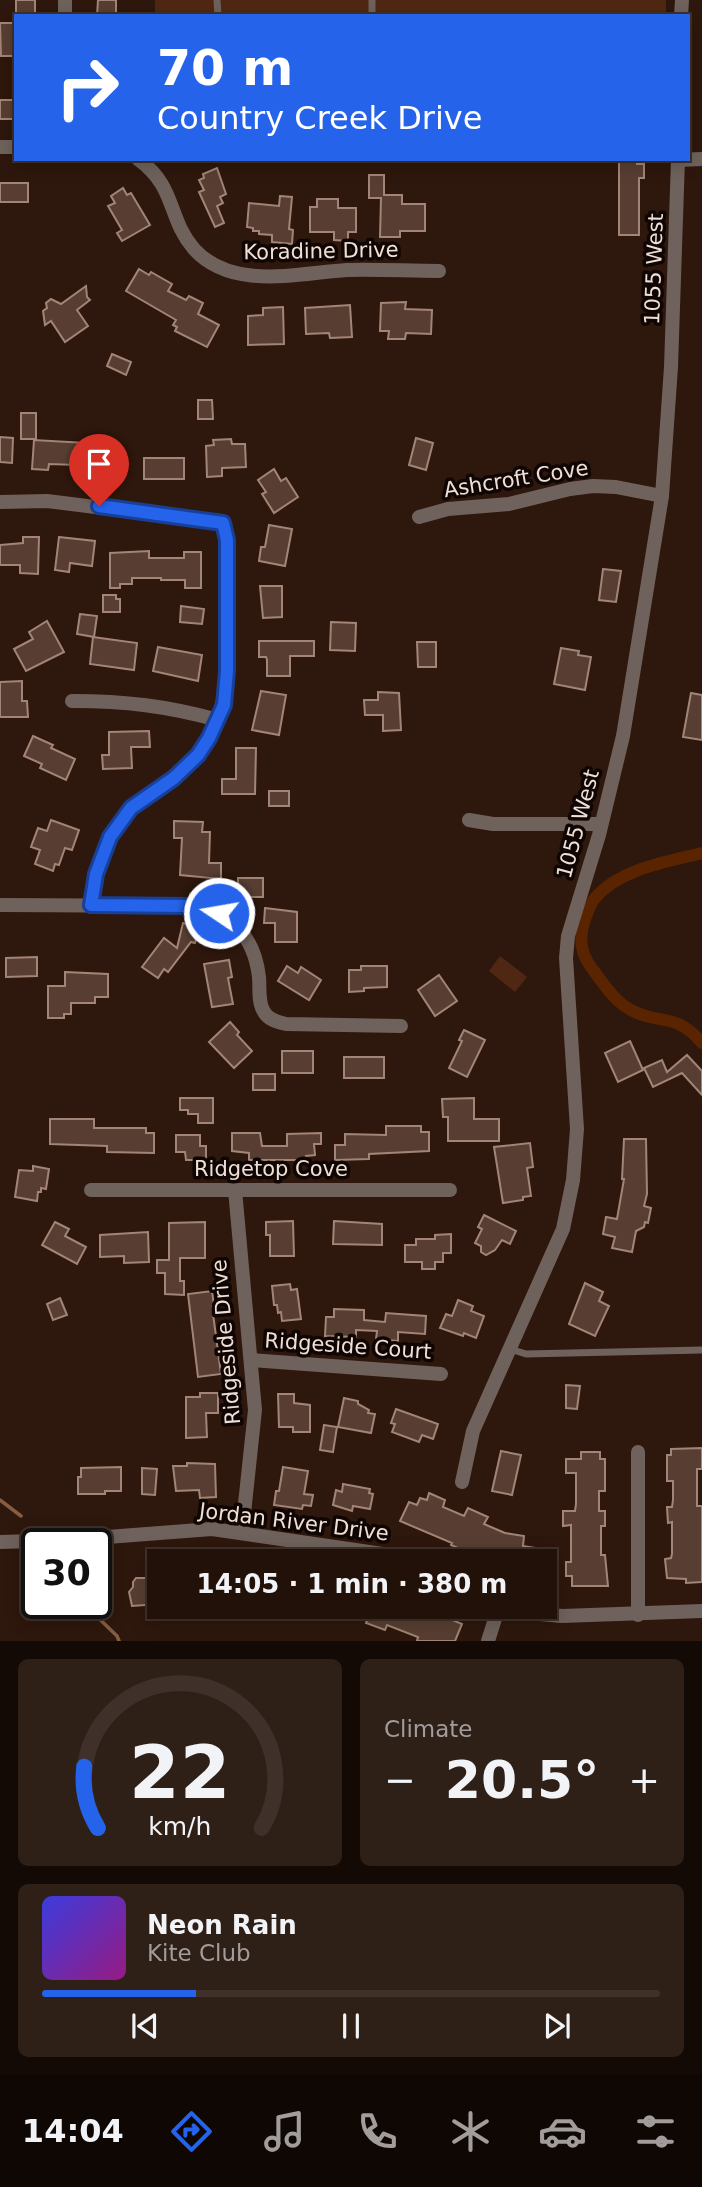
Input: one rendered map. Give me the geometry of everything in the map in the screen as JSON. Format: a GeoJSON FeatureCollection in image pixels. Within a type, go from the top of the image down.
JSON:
{"type":"FeatureCollection","features":[{"type":"Feature","properties":{"kind":"street","name":"Koradine Drive"},"geometry":{"type":"LineString","coordinates":[[141,161],[162,183],[185,237],[195,250],[223,269],[256,275],[304,276],[344,271],[439,271]]}},
{"type":"Feature","properties":{"kind":"street","name":"1055 West"},"geometry":{"type":"LineString","coordinates":[[463,1482],[473,1431],[563,1229],[573,1180],[577,1129],[567,969],[568,936],[601,824],[623,736],[662,496],[671,368],[678,161]]}},
{"type":"Feature","properties":{"kind":"street","name":"Ashcroft Cove"},"geometry":{"type":"LineString","coordinates":[[419,517],[448,509],[509,504],[593,486],[616,487],[662,496]]}},
{"type":"Feature","properties":{"kind":"street"},"geometry":{"type":"LineString","coordinates":[[0,502],[47,501],[223,523],[227,540],[227,688],[218,720],[209,738],[187,768],[131,808],[115,830],[99,864],[91,905]]}},
{"type":"Feature","properties":{"kind":"street"},"geometry":{"type":"LineString","coordinates":[[72,701],[152,705],[218,720]]}},
{"type":"Feature","properties":{"kind":"street"},"geometry":{"type":"LineString","coordinates":[[469,820],[493,824],[601,824]]}},
{"type":"Feature","properties":{"kind":"street"},"geometry":{"type":"LineString","coordinates":[[0,905],[188,906],[219,913],[242,933],[251,946],[256,960],[261,1005],[267,1017],[285,1024],[401,1026]]}},
{"type":"Feature","properties":{"kind":"street","name":"Ridgetop Cove"},"geometry":{"type":"LineString","coordinates":[[91,1190],[450,1190]]}},
{"type":"Feature","properties":{"kind":"street","name":"Ridgeside Drive"},"geometry":{"type":"LineString","coordinates":[[235,1190],[252,1360],[255,1429],[242,1532]]}},
{"type":"Feature","properties":{"kind":"street","name":"Ridgeside Court"},"geometry":{"type":"LineString","coordinates":[[252,1360],[441,1374]]}},
{"type":"Feature","properties":{"kind":"street"},"geometry":{"type":"LineString","coordinates":[[638,1452],[638,1615]]}},
{"type":"Feature","properties":{"kind":"street","name":"Jordan River Drive"},"geometry":{"type":"LineString","coordinates":[[0,1542],[68,1540],[188,1530],[242,1532],[343,1549]]}},
{"type":"Feature","properties":{"kind":"street"},"geometry":{"type":"LineString","coordinates":[[557,1615],[702,1611]]}},
{"type":"Feature","properties":{"kind":"street"},"geometry":{"type":"LineString","coordinates":[[488,1641],[495,1619]]}},
{"type":"Feature","properties":{"kind":"lane"},"geometry":{"type":"LineString","coordinates":[[509,1349],[526,1354],[702,1350]]}},
{"type":"Feature","properties":{"kind":"shaded area"},"geometry":{"type":"Polygon","coordinates":[[[155,0],[666,0],[666,14],[155,14],[155,0]]]}},
{"type":"Feature","properties":{"kind":"shaded area"},"geometry":{"type":"Polygon","coordinates":[[[500,956],[527,977],[515,992],[489,971],[500,956]]]}},
{"type":"Feature","properties":{"kind":"building"},"geometry":{"type":"Polygon","coordinates":[[[16,0],[35,0],[35,14],[16,14],[16,0]]]}},
{"type":"Feature","properties":{"kind":"building"},"geometry":{"type":"Polygon","coordinates":[[[98,0],[116,0],[116,14],[97,14],[98,0]]]}},
{"type":"Feature","properties":{"kind":"building"},"geometry":{"type":"Polygon","coordinates":[[[0,23],[14,23],[14,56],[1,56],[0,23]]]}},
{"type":"Feature","properties":{"kind":"building"},"geometry":{"type":"Polygon","coordinates":[[[0,100],[14,100],[14,119],[0,119],[0,100]]]}},
{"type":"Feature","properties":{"kind":"building"},"geometry":{"type":"Polygon","coordinates":[[[619,161],[637,161],[637,164],[644,164],[644,178],[639,178],[639,235],[619,235],[619,161]]]}},
{"type":"Feature","properties":{"kind":"building"},"geometry":{"type":"Polygon","coordinates":[[[217,168],[226,194],[220,197],[223,203],[217,206],[224,223],[215,227],[199,192],[204,190],[199,180],[204,178],[203,174],[217,168]]]}},
{"type":"Feature","properties":{"kind":"building"},"geometry":{"type":"Polygon","coordinates":[[[369,175],[384,175],[384,195],[402,195],[402,204],[425,204],[425,231],[400,231],[400,237],[380,237],[381,198],[369,198],[369,175]]]}},
{"type":"Feature","properties":{"kind":"building"},"geometry":{"type":"Polygon","coordinates":[[[0,183],[28,183],[28,202],[0,202],[0,183]]]}},
{"type":"Feature","properties":{"kind":"building"},"geometry":{"type":"Polygon","coordinates":[[[123,188],[127,195],[131,193],[150,225],[122,241],[117,233],[122,230],[108,206],[115,203],[111,196],[123,188]]]}},
{"type":"Feature","properties":{"kind":"building"},"geometry":{"type":"Polygon","coordinates":[[[280,196],[292,197],[289,229],[293,230],[292,244],[272,242],[272,235],[259,234],[259,231],[247,227],[249,203],[279,206],[280,196]]]}},
{"type":"Feature","properties":{"kind":"building"},"geometry":{"type":"Polygon","coordinates":[[[317,199],[338,199],[338,208],[356,208],[356,232],[348,232],[348,241],[334,240],[334,232],[310,232],[310,207],[317,207],[317,199]]]}},
{"type":"Feature","properties":{"kind":"building"},"geometry":{"type":"Polygon","coordinates":[[[139,269],[149,275],[151,272],[172,284],[168,291],[186,300],[189,296],[203,303],[198,314],[219,325],[207,347],[175,331],[177,327],[173,325],[176,320],[126,291],[139,269]]]}},
{"type":"Feature","properties":{"kind":"building"},"geometry":{"type":"Polygon","coordinates":[[[86,286],[90,300],[77,310],[88,326],[65,342],[51,321],[45,325],[43,311],[47,308],[46,303],[51,299],[61,304],[86,286]]]}},
{"type":"Feature","properties":{"kind":"building"},"geometry":{"type":"Polygon","coordinates":[[[406,302],[405,309],[432,310],[431,334],[406,333],[405,339],[388,339],[389,331],[380,331],[381,303],[406,302]]]}},
{"type":"Feature","properties":{"kind":"building"},"geometry":{"type":"Polygon","coordinates":[[[350,305],[352,337],[330,338],[329,333],[306,334],[305,308],[350,305]]]}},
{"type":"Feature","properties":{"kind":"building"},"geometry":{"type":"Polygon","coordinates":[[[283,307],[284,344],[248,345],[248,316],[263,315],[263,308],[283,307]]]}},
{"type":"Feature","properties":{"kind":"building"},"geometry":{"type":"Polygon","coordinates":[[[112,354],[131,362],[126,375],[107,366],[112,354]]]}},
{"type":"Feature","properties":{"kind":"building"},"geometry":{"type":"Polygon","coordinates":[[[198,400],[212,400],[213,419],[198,419],[198,400]]]}},
{"type":"Feature","properties":{"kind":"building"},"geometry":{"type":"Polygon","coordinates":[[[21,413],[36,413],[36,439],[21,439],[21,413]]]}},
{"type":"Feature","properties":{"kind":"building"},"geometry":{"type":"Polygon","coordinates":[[[0,437],[13,438],[12,463],[0,462],[0,437]]]}},
{"type":"Feature","properties":{"kind":"building"},"geometry":{"type":"Polygon","coordinates":[[[416,438],[433,443],[426,470],[409,465],[416,438]]]}},
{"type":"Feature","properties":{"kind":"building"},"geometry":{"type":"Polygon","coordinates":[[[86,439],[104,440],[104,447],[122,448],[121,471],[107,470],[107,466],[49,464],[48,470],[32,469],[34,440],[86,443],[86,439]]]}},
{"type":"Feature","properties":{"kind":"building"},"geometry":{"type":"Polygon","coordinates":[[[231,439],[232,444],[245,444],[246,467],[222,468],[222,476],[207,477],[206,446],[214,445],[213,440],[231,439]]]}},
{"type":"Feature","properties":{"kind":"building"},"geometry":{"type":"Polygon","coordinates":[[[144,458],[184,458],[184,479],[144,479],[144,458]]]}},
{"type":"Feature","properties":{"kind":"building"},"geometry":{"type":"Polygon","coordinates":[[[274,469],[281,481],[286,478],[298,497],[274,513],[262,494],[266,492],[258,480],[274,469]]]}},
{"type":"Feature","properties":{"kind":"building"},"geometry":{"type":"Polygon","coordinates":[[[269,525],[292,529],[285,566],[259,561],[269,525]]]}},
{"type":"Feature","properties":{"kind":"building"},"geometry":{"type":"Polygon","coordinates":[[[23,537],[39,537],[38,574],[20,573],[20,565],[0,565],[0,545],[23,543],[23,537]]]}},
{"type":"Feature","properties":{"kind":"building"},"geometry":{"type":"Polygon","coordinates":[[[59,537],[95,541],[92,566],[70,563],[69,572],[55,570],[59,537]]]}},
{"type":"Feature","properties":{"kind":"building"},"geometry":{"type":"Polygon","coordinates":[[[149,551],[149,558],[184,558],[184,552],[201,552],[201,588],[185,588],[185,580],[132,578],[132,584],[120,584],[120,588],[110,588],[110,553],[149,551]]]}},
{"type":"Feature","properties":{"kind":"building"},"geometry":{"type":"Polygon","coordinates":[[[603,569],[621,571],[616,602],[599,600],[603,569]]]}},
{"type":"Feature","properties":{"kind":"building"},"geometry":{"type":"Polygon","coordinates":[[[260,586],[282,586],[282,617],[263,618],[260,586]]]}},
{"type":"Feature","properties":{"kind":"building"},"geometry":{"type":"Polygon","coordinates":[[[103,595],[116,595],[116,599],[120,599],[120,612],[103,612],[103,595]]]}},
{"type":"Feature","properties":{"kind":"building"},"geometry":{"type":"Polygon","coordinates":[[[181,606],[204,609],[202,624],[180,622],[181,606]]]}},
{"type":"Feature","properties":{"kind":"building"},"geometry":{"type":"Polygon","coordinates":[[[80,614],[97,616],[94,637],[77,634],[80,614]]]}},
{"type":"Feature","properties":{"kind":"building"},"geometry":{"type":"Polygon","coordinates":[[[47,621],[64,652],[26,671],[14,649],[33,639],[29,632],[47,621]]]}},
{"type":"Feature","properties":{"kind":"building"},"geometry":{"type":"Polygon","coordinates":[[[331,622],[356,623],[355,651],[330,650],[331,622]]]}},
{"type":"Feature","properties":{"kind":"building"},"geometry":{"type":"Polygon","coordinates":[[[93,637],[137,643],[134,670],[90,664],[93,637]]]}},
{"type":"Feature","properties":{"kind":"building"},"geometry":{"type":"Polygon","coordinates":[[[259,641],[314,641],[314,656],[290,656],[290,676],[267,676],[266,657],[259,657],[259,641]]]}},
{"type":"Feature","properties":{"kind":"building"},"geometry":{"type":"Polygon","coordinates":[[[417,642],[436,642],[436,667],[418,667],[417,642]]]}},
{"type":"Feature","properties":{"kind":"building"},"geometry":{"type":"Polygon","coordinates":[[[158,647],[202,655],[198,681],[153,671],[158,647]]]}},
{"type":"Feature","properties":{"kind":"building"},"geometry":{"type":"Polygon","coordinates":[[[561,648],[579,651],[578,655],[591,657],[585,690],[554,684],[561,648]]]}},
{"type":"Feature","properties":{"kind":"building"},"geometry":{"type":"Polygon","coordinates":[[[22,681],[22,701],[27,701],[28,717],[0,717],[0,682],[22,681]]]}},
{"type":"Feature","properties":{"kind":"building"},"geometry":{"type":"Polygon","coordinates":[[[261,691],[286,695],[279,735],[252,730],[261,691]]]}},
{"type":"Feature","properties":{"kind":"building"},"geometry":{"type":"Polygon","coordinates":[[[378,692],[399,693],[401,730],[383,731],[383,715],[365,715],[364,700],[378,700],[378,692]]]}},
{"type":"Feature","properties":{"kind":"building"},"geometry":{"type":"Polygon","coordinates":[[[691,693],[702,695],[702,740],[683,737],[691,693]]]}},
{"type":"Feature","properties":{"kind":"building"},"geometry":{"type":"Polygon","coordinates":[[[149,731],[150,747],[131,747],[132,768],[103,769],[102,755],[109,755],[109,732],[149,731]]]}},
{"type":"Feature","properties":{"kind":"building"},"geometry":{"type":"Polygon","coordinates":[[[33,736],[75,759],[66,780],[40,768],[42,764],[24,756],[33,736]]]}},
{"type":"Feature","properties":{"kind":"building"},"geometry":{"type":"Polygon","coordinates":[[[236,748],[256,748],[255,794],[222,794],[222,779],[236,779],[236,748]]]}},
{"type":"Feature","properties":{"kind":"building"},"geometry":{"type":"Polygon","coordinates":[[[269,791],[289,791],[289,806],[269,806],[269,791]]]}},
{"type":"Feature","properties":{"kind":"building"},"geometry":{"type":"Polygon","coordinates":[[[51,820],[79,830],[72,850],[65,848],[59,865],[55,864],[53,871],[35,864],[40,850],[31,847],[38,828],[47,831],[51,820]]]}},
{"type":"Feature","properties":{"kind":"building"},"geometry":{"type":"Polygon","coordinates":[[[174,821],[203,822],[202,832],[210,832],[209,863],[221,863],[221,879],[180,875],[182,838],[174,838],[174,821]]]}},
{"type":"Feature","properties":{"kind":"building"},"geometry":{"type":"Polygon","coordinates":[[[238,878],[263,878],[263,897],[238,897],[238,878]]]}},
{"type":"Feature","properties":{"kind":"building"},"geometry":{"type":"Polygon","coordinates":[[[265,908],[297,912],[297,942],[275,942],[275,923],[264,923],[265,908]]]}},
{"type":"Feature","properties":{"kind":"building"},"geometry":{"type":"Polygon","coordinates":[[[183,923],[200,928],[195,943],[191,942],[168,972],[164,969],[158,978],[142,967],[164,938],[177,948],[183,923]]]}},
{"type":"Feature","properties":{"kind":"building"},"geometry":{"type":"Polygon","coordinates":[[[37,957],[37,976],[6,977],[6,958],[37,957]]]}},
{"type":"Feature","properties":{"kind":"building"},"geometry":{"type":"Polygon","coordinates":[[[229,960],[232,977],[228,978],[233,1004],[212,1007],[204,964],[229,960]]]}},
{"type":"Feature","properties":{"kind":"building"},"geometry":{"type":"Polygon","coordinates":[[[287,966],[298,973],[301,967],[321,980],[309,1000],[278,981],[287,966]]]}},
{"type":"Feature","properties":{"kind":"building"},"geometry":{"type":"Polygon","coordinates":[[[361,966],[387,966],[387,987],[349,992],[349,970],[361,970],[361,966]]]}},
{"type":"Feature","properties":{"kind":"building"},"geometry":{"type":"Polygon","coordinates":[[[65,972],[108,974],[108,997],[95,997],[95,1003],[71,1003],[71,1014],[64,1014],[64,1018],[48,1018],[48,986],[65,986],[65,972]]]}},
{"type":"Feature","properties":{"kind":"building"},"geometry":{"type":"Polygon","coordinates":[[[439,975],[457,1001],[435,1016],[418,990],[439,975]]]}},
{"type":"Feature","properties":{"kind":"building"},"geometry":{"type":"Polygon","coordinates":[[[230,1022],[239,1032],[237,1035],[252,1051],[234,1068],[209,1042],[230,1022]]]}},
{"type":"Feature","properties":{"kind":"building"},"geometry":{"type":"Polygon","coordinates":[[[464,1030],[485,1040],[467,1077],[449,1068],[462,1041],[459,1040],[464,1030]]]}},
{"type":"Feature","properties":{"kind":"building"},"geometry":{"type":"Polygon","coordinates":[[[630,1041],[643,1070],[618,1082],[605,1053],[630,1041]]]}},
{"type":"Feature","properties":{"kind":"building"},"geometry":{"type":"Polygon","coordinates":[[[282,1051],[313,1051],[313,1073],[282,1073],[282,1051]]]}},
{"type":"Feature","properties":{"kind":"building"},"geometry":{"type":"Polygon","coordinates":[[[687,1055],[702,1071],[702,1095],[682,1073],[653,1087],[644,1068],[662,1060],[667,1072],[687,1055]]]}},
{"type":"Feature","properties":{"kind":"building"},"geometry":{"type":"Polygon","coordinates":[[[344,1057],[384,1057],[384,1078],[344,1078],[344,1057]]]}},
{"type":"Feature","properties":{"kind":"building"},"geometry":{"type":"Polygon","coordinates":[[[253,1074],[275,1074],[275,1090],[253,1090],[253,1074]]]}},
{"type":"Feature","properties":{"kind":"building"},"geometry":{"type":"Polygon","coordinates":[[[180,1098],[213,1098],[213,1123],[198,1123],[198,1114],[188,1114],[188,1110],[180,1110],[180,1098]]]}},
{"type":"Feature","properties":{"kind":"building"},"geometry":{"type":"Polygon","coordinates":[[[474,1098],[474,1119],[499,1119],[499,1141],[448,1141],[448,1117],[443,1117],[442,1099],[474,1098]]]}},
{"type":"Feature","properties":{"kind":"building"},"geometry":{"type":"Polygon","coordinates":[[[50,1119],[94,1119],[94,1128],[146,1128],[146,1133],[154,1133],[154,1153],[107,1152],[107,1146],[50,1144],[50,1119]]]}},
{"type":"Feature","properties":{"kind":"building"},"geometry":{"type":"Polygon","coordinates":[[[386,1126],[421,1126],[421,1132],[429,1132],[429,1151],[369,1154],[369,1159],[335,1160],[335,1145],[345,1145],[345,1134],[386,1135],[386,1126]]]}},
{"type":"Feature","properties":{"kind":"building"},"geometry":{"type":"Polygon","coordinates":[[[232,1133],[260,1133],[262,1146],[287,1146],[287,1134],[321,1133],[321,1144],[314,1144],[315,1155],[301,1160],[249,1160],[249,1153],[232,1151],[232,1133]]]}},
{"type":"Feature","properties":{"kind":"building"},"geometry":{"type":"Polygon","coordinates":[[[176,1135],[200,1135],[200,1146],[206,1146],[206,1160],[186,1160],[185,1152],[176,1152],[176,1135]]]}},
{"type":"Feature","properties":{"kind":"building"},"geometry":{"type":"Polygon","coordinates":[[[624,1139],[646,1139],[647,1194],[644,1206],[651,1208],[648,1223],[645,1222],[644,1227],[636,1231],[632,1252],[612,1248],[615,1237],[603,1234],[606,1217],[617,1219],[624,1179],[624,1139]]]}},
{"type":"Feature","properties":{"kind":"building"},"geometry":{"type":"Polygon","coordinates":[[[530,1143],[533,1167],[527,1168],[531,1196],[503,1203],[494,1147],[530,1143]]]}},
{"type":"Feature","properties":{"kind":"building"},"geometry":{"type":"Polygon","coordinates":[[[33,1166],[49,1169],[46,1189],[41,1188],[41,1192],[38,1192],[37,1201],[15,1197],[19,1170],[33,1171],[33,1166]]]}},
{"type":"Feature","properties":{"kind":"building"},"geometry":{"type":"Polygon","coordinates":[[[484,1215],[516,1231],[510,1244],[502,1240],[495,1250],[486,1255],[481,1252],[481,1246],[475,1243],[482,1229],[478,1227],[484,1215]]]}},
{"type":"Feature","properties":{"kind":"building"},"geometry":{"type":"Polygon","coordinates":[[[293,1221],[294,1256],[270,1256],[270,1235],[266,1235],[266,1222],[293,1221]]]}},
{"type":"Feature","properties":{"kind":"building"},"geometry":{"type":"Polygon","coordinates":[[[334,1221],[382,1224],[382,1245],[333,1244],[334,1221]]]}},
{"type":"Feature","properties":{"kind":"building"},"geometry":{"type":"Polygon","coordinates":[[[55,1222],[69,1229],[65,1236],[86,1247],[77,1264],[42,1245],[55,1222]]]}},
{"type":"Feature","properties":{"kind":"building"},"geometry":{"type":"Polygon","coordinates":[[[205,1222],[205,1258],[180,1258],[180,1281],[184,1281],[184,1295],[165,1294],[165,1273],[157,1273],[157,1260],[169,1260],[169,1223],[205,1222]]]}},
{"type":"Feature","properties":{"kind":"building"},"geometry":{"type":"Polygon","coordinates":[[[148,1232],[149,1262],[124,1263],[124,1256],[100,1257],[100,1235],[148,1232]]]}},
{"type":"Feature","properties":{"kind":"building"},"geometry":{"type":"Polygon","coordinates":[[[451,1234],[451,1253],[443,1253],[443,1262],[435,1262],[435,1269],[422,1269],[422,1262],[405,1262],[405,1245],[416,1245],[416,1239],[435,1239],[435,1235],[451,1234]]]}},
{"type":"Feature","properties":{"kind":"building"},"geometry":{"type":"Polygon","coordinates":[[[585,1283],[603,1292],[599,1301],[609,1306],[595,1336],[569,1324],[585,1283]]]}},
{"type":"Feature","properties":{"kind":"building"},"geometry":{"type":"Polygon","coordinates":[[[290,1284],[291,1290],[297,1289],[301,1319],[282,1321],[281,1312],[278,1313],[277,1305],[274,1305],[272,1286],[290,1284]]]}},
{"type":"Feature","properties":{"kind":"building"},"geometry":{"type":"Polygon","coordinates":[[[212,1291],[221,1374],[198,1377],[188,1294],[212,1291]]]}},
{"type":"Feature","properties":{"kind":"building"},"geometry":{"type":"Polygon","coordinates":[[[60,1298],[67,1315],[53,1320],[47,1304],[60,1298]]]}},
{"type":"Feature","properties":{"kind":"building"},"geometry":{"type":"Polygon","coordinates":[[[458,1300],[473,1306],[471,1311],[484,1316],[476,1338],[440,1328],[446,1314],[452,1316],[458,1300]]]}},
{"type":"Feature","properties":{"kind":"building"},"geometry":{"type":"Polygon","coordinates":[[[334,1309],[364,1310],[364,1320],[385,1322],[386,1313],[426,1316],[425,1334],[398,1332],[398,1341],[376,1339],[377,1331],[356,1330],[356,1337],[325,1336],[326,1317],[334,1317],[334,1309]]]}},
{"type":"Feature","properties":{"kind":"building"},"geometry":{"type":"Polygon","coordinates":[[[566,1385],[580,1386],[577,1409],[566,1408],[566,1385]]]}},
{"type":"Feature","properties":{"kind":"building"},"geometry":{"type":"Polygon","coordinates":[[[200,1393],[218,1393],[218,1413],[206,1413],[207,1437],[186,1438],[186,1397],[200,1397],[200,1393]]]}},
{"type":"Feature","properties":{"kind":"building"},"geometry":{"type":"Polygon","coordinates":[[[278,1394],[294,1394],[294,1403],[310,1405],[310,1432],[293,1432],[293,1427],[279,1427],[278,1394]]]}},
{"type":"Feature","properties":{"kind":"building"},"geometry":{"type":"Polygon","coordinates":[[[344,1398],[358,1401],[358,1404],[369,1410],[368,1413],[375,1414],[371,1433],[338,1427],[344,1398]]]}},
{"type":"Feature","properties":{"kind":"building"},"geometry":{"type":"Polygon","coordinates":[[[396,1409],[438,1424],[433,1439],[422,1435],[419,1442],[392,1432],[395,1424],[391,1423],[396,1409]]]}},
{"type":"Feature","properties":{"kind":"building"},"geometry":{"type":"Polygon","coordinates":[[[324,1425],[337,1427],[333,1452],[320,1450],[324,1425]]]}},
{"type":"Feature","properties":{"kind":"building"},"geometry":{"type":"Polygon","coordinates":[[[702,1448],[702,1469],[697,1469],[697,1506],[702,1506],[702,1582],[686,1583],[686,1579],[667,1578],[665,1559],[671,1558],[672,1554],[672,1522],[668,1523],[667,1507],[672,1507],[673,1481],[667,1481],[667,1455],[671,1455],[671,1449],[702,1448]]]}},
{"type":"Feature","properties":{"kind":"building"},"geometry":{"type":"Polygon","coordinates":[[[501,1451],[521,1455],[512,1495],[492,1491],[501,1451]]]}},
{"type":"Feature","properties":{"kind":"building"},"geometry":{"type":"Polygon","coordinates":[[[581,1452],[600,1452],[600,1459],[605,1459],[605,1491],[599,1491],[599,1511],[605,1511],[605,1526],[601,1526],[601,1555],[605,1555],[608,1586],[572,1586],[572,1576],[566,1576],[566,1562],[571,1562],[571,1525],[563,1526],[563,1511],[575,1511],[576,1473],[566,1473],[566,1459],[581,1459],[581,1452]]]}},
{"type":"Feature","properties":{"kind":"building"},"geometry":{"type":"Polygon","coordinates":[[[187,1463],[215,1464],[216,1497],[200,1498],[199,1490],[176,1491],[173,1466],[187,1466],[187,1463]]]}},
{"type":"Feature","properties":{"kind":"building"},"geometry":{"type":"Polygon","coordinates":[[[121,1467],[121,1491],[78,1494],[81,1468],[121,1467]]]}},
{"type":"Feature","properties":{"kind":"building"},"geometry":{"type":"Polygon","coordinates":[[[283,1467],[308,1471],[304,1494],[313,1495],[311,1506],[303,1505],[302,1509],[274,1505],[283,1467]]]}},
{"type":"Feature","properties":{"kind":"building"},"geometry":{"type":"Polygon","coordinates":[[[142,1468],[157,1469],[155,1495],[142,1494],[142,1468]]]}},
{"type":"Feature","properties":{"kind":"building"},"geometry":{"type":"Polygon","coordinates":[[[343,1484],[370,1489],[369,1493],[373,1494],[370,1509],[353,1506],[352,1511],[333,1505],[336,1490],[342,1492],[343,1484]]]}},
{"type":"Feature","properties":{"kind":"building"},"geometry":{"type":"Polygon","coordinates":[[[429,1493],[445,1500],[443,1507],[464,1516],[468,1508],[488,1517],[484,1524],[505,1533],[524,1536],[523,1546],[542,1549],[460,1549],[400,1521],[409,1502],[417,1505],[420,1498],[427,1500],[429,1493]]]}},
{"type":"Feature","properties":{"kind":"building"},"geometry":{"type":"Polygon","coordinates":[[[136,1578],[147,1578],[147,1605],[132,1606],[129,1592],[136,1578]]]}},
{"type":"Feature","properties":{"kind":"building"},"geometry":{"type":"Polygon","coordinates":[[[368,1619],[450,1619],[462,1624],[455,1641],[417,1641],[418,1637],[387,1625],[385,1630],[366,1623],[368,1619]]]}},
{"type":"Feature","properties":{"kind":"waterway"},"geometry":{"type":"LineString","coordinates":[[702,853],[630,873],[605,888],[590,906],[581,940],[588,962],[620,1002],[641,1015],[684,1027],[702,1043]]}},
{"type":"Feature","properties":{"kind":"waterway"},"geometry":{"type":"LineString","coordinates":[[0,1500],[21,1516]]}},
{"type":"Feature","properties":{"kind":"waterway"},"geometry":{"type":"LineString","coordinates":[[99,1619],[119,1641]]}},
{"type":"Feature","properties":{"kind":"route"},"geometry":{"type":"LineString","coordinates":[[99,506],[223,523],[227,540],[227,688],[218,720],[198,755],[187,768],[131,808],[110,837],[96,874],[91,905],[188,906],[219,913]]}}]}
